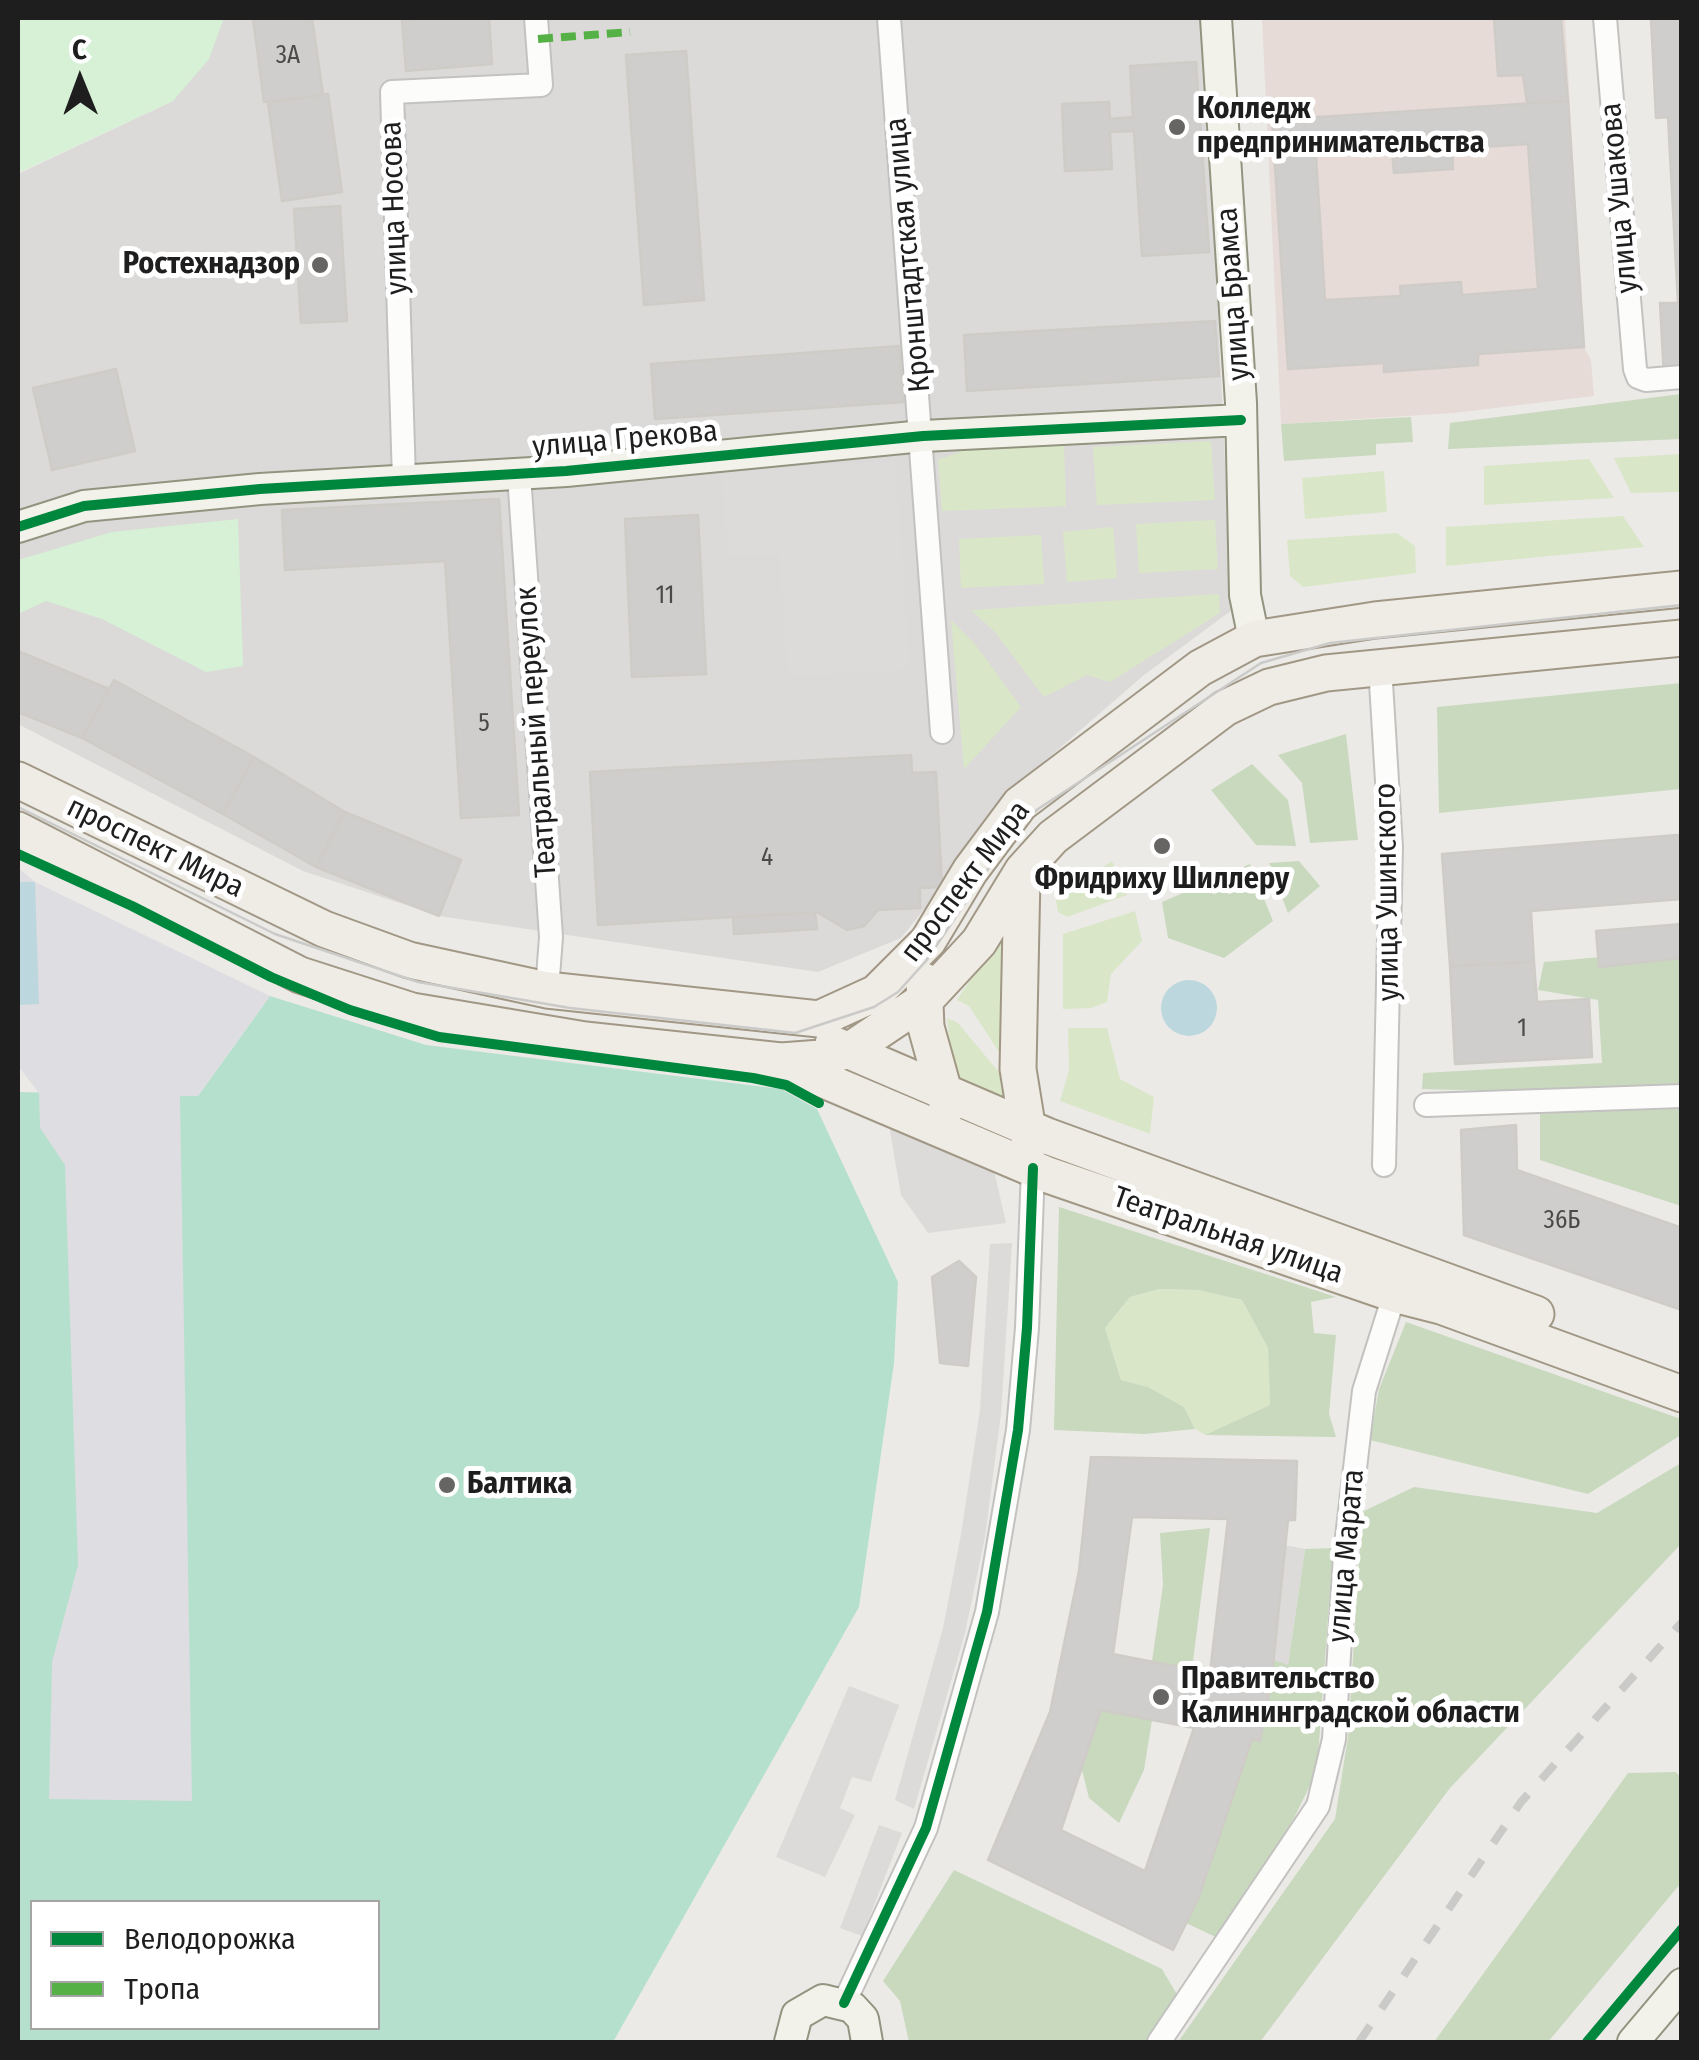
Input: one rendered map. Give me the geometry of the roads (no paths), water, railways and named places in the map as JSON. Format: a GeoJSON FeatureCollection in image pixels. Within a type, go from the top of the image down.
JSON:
{"type":"FeatureCollection","features":[{"type":"Feature","properties":{"kind":"main road","name":"проспект Мира"},"geometry":{"type":"LineString","coordinates":[[18,780],[324,929],[409,960],[546,990],[819,1019],[876,993],[928,940],[970,871],[1020,804],[1200,668],[1254,639],[1376,620],[1682,589]]}},
{"type":"Feature","properties":{"kind":"main road","name":"улица Ушинского"},"geometry":{"type":"LineString","coordinates":[[1376,620],[1380,666]]}},
{"type":"Feature","properties":{"kind":"main road","name":"проспект Мира"},"geometry":{"type":"LineString","coordinates":[[18,830],[300,974],[412,1011],[584,1040],[781,1062],[850,1050],[923,1002],[979,942],[1023,870],[1053,838],[1127,777],[1225,708],[1269,688],[1326,673],[1682,638]]}},
{"type":"Feature","properties":{"kind":"main road","name":"улица Брамса"},"geometry":{"type":"LineString","coordinates":[[1254,639],[1269,688]]}},
{"type":"Feature","properties":{"kind":"main road"},"geometry":{"type":"LineString","coordinates":[[1023,870],[1018,1069],[1034,1168]]}},
{"type":"Feature","properties":{"kind":"main road"},"geometry":{"type":"LineString","coordinates":[[928,940],[923,1002],[942,1090],[958,1136]]}},
{"type":"Feature","properties":{"kind":"main road","name":"Театральная улица"},"geometry":{"type":"LineString","coordinates":[[790,1018],[821,1040],[1399,1279],[1442,1306],[1682,1394]]}},
{"type":"Feature","properties":{"kind":"main road","name":"Театральная улица"},"geometry":{"type":"LineString","coordinates":[[781,1062],[1034,1168],[1682,1369]]}},
{"type":"Feature","properties":{"kind":"street","name":"улица Носова"},"geometry":{"type":"LineString","coordinates":[[404,480],[392,92],[541,85],[536,18]]}},
{"type":"Feature","properties":{"kind":"street","name":"Кронштадтская улица"},"geometry":{"type":"LineString","coordinates":[[890,18],[942,732]]}},
{"type":"Feature","properties":{"kind":"street","name":"улица Брамса"},"geometry":{"type":"LineString","coordinates":[[1216,18],[1241,420],[1244,595],[1254,639]]}},
{"type":"Feature","properties":{"kind":"street","name":"улица Ушакова"},"geometry":{"type":"LineString","coordinates":[[1605,18],[1638,377],[1682,377]]}},
{"type":"Feature","properties":{"kind":"street","name":"улица Грекова"},"geometry":{"type":"LineString","coordinates":[[18,527],[84,506],[404,480],[519,475],[923,436],[1241,420]]}},
{"type":"Feature","properties":{"kind":"street","name":"Театральный переулок"},"geometry":{"type":"LineString","coordinates":[[519,475],[550,937],[546,990]]}},
{"type":"Feature","properties":{"kind":"street","name":"улица Ушинского"},"geometry":{"type":"LineString","coordinates":[[1380,666],[1391,847],[1384,1164]]}},
{"type":"Feature","properties":{"kind":"street"},"geometry":{"type":"LineString","coordinates":[[1426,1105],[1682,1096]]}},
{"type":"Feature","properties":{"kind":"street"},"geometry":{"type":"LineString","coordinates":[[844,2002],[926,1828],[986,1612],[1018,1430],[1028,1328],[1034,1168]]}},
{"type":"Feature","properties":{"kind":"street","name":"улица Марата"},"geometry":{"type":"LineString","coordinates":[[1159,2042],[1318,1806],[1334,1739],[1345,1554],[1364,1391],[1399,1279]]}},
{"type":"Feature","properties":{"kind":"street"},"geometry":{"type":"LineString","coordinates":[[1633,2042],[1682,1984]]}},
{"type":"Feature","properties":{"kind":"street"},"geometry":{"type":"LineString","coordinates":[[790,2042],[797,2015],[823,2000],[844,2002],[863,2019],[867,2042]]}},
{"type":"Feature","properties":{"kind":"water"},"geometry":{"type":"Polygon","coordinates":[[[18,882],[35,882],[39,1004],[18,1005],[18,882]]]}},
{"type":"Feature","properties":{"kind":"water"},"geometry":{"type":"Polygon","coordinates":[[[1189,980],[1208,989],[1217,1008],[1208,1027],[1189,1036],[1170,1027],[1161,1008],[1170,989],[1189,980]]]}},
{"type":"Feature","properties":{"kind":"tram line"},"geometry":{"type":"LineString","coordinates":[[18,807],[275,934],[418,982],[570,1008],[795,1033],[874,1007],[898,992],[926,961],[1013,832],[1038,809],[1261,663],[1330,643],[1682,605]]}},
{"type":"Feature","properties":{"kind":"railway"},"geometry":{"type":"LineString","coordinates":[[1359,2042],[1521,1802],[1682,1622]]}},
{"type":"Feature","properties":{"kind":"place","name":"Колледж предпринимательства"},"geometry":{"type":"Point","coordinates":[1177,127]}},
{"type":"Feature","properties":{"kind":"place","name":"Ростехнадзор"},"geometry":{"type":"Point","coordinates":[320,265]}},
{"type":"Feature","properties":{"kind":"place","name":"Фридриху Шиллеру"},"geometry":{"type":"Point","coordinates":[1162,846]}},
{"type":"Feature","properties":{"kind":"place","name":"Балтика"},"geometry":{"type":"Point","coordinates":[447,1485]}},
{"type":"Feature","properties":{"kind":"place","name":"Правительство Калининградской области"},"geometry":{"type":"Point","coordinates":[1161,1697]}}]}
